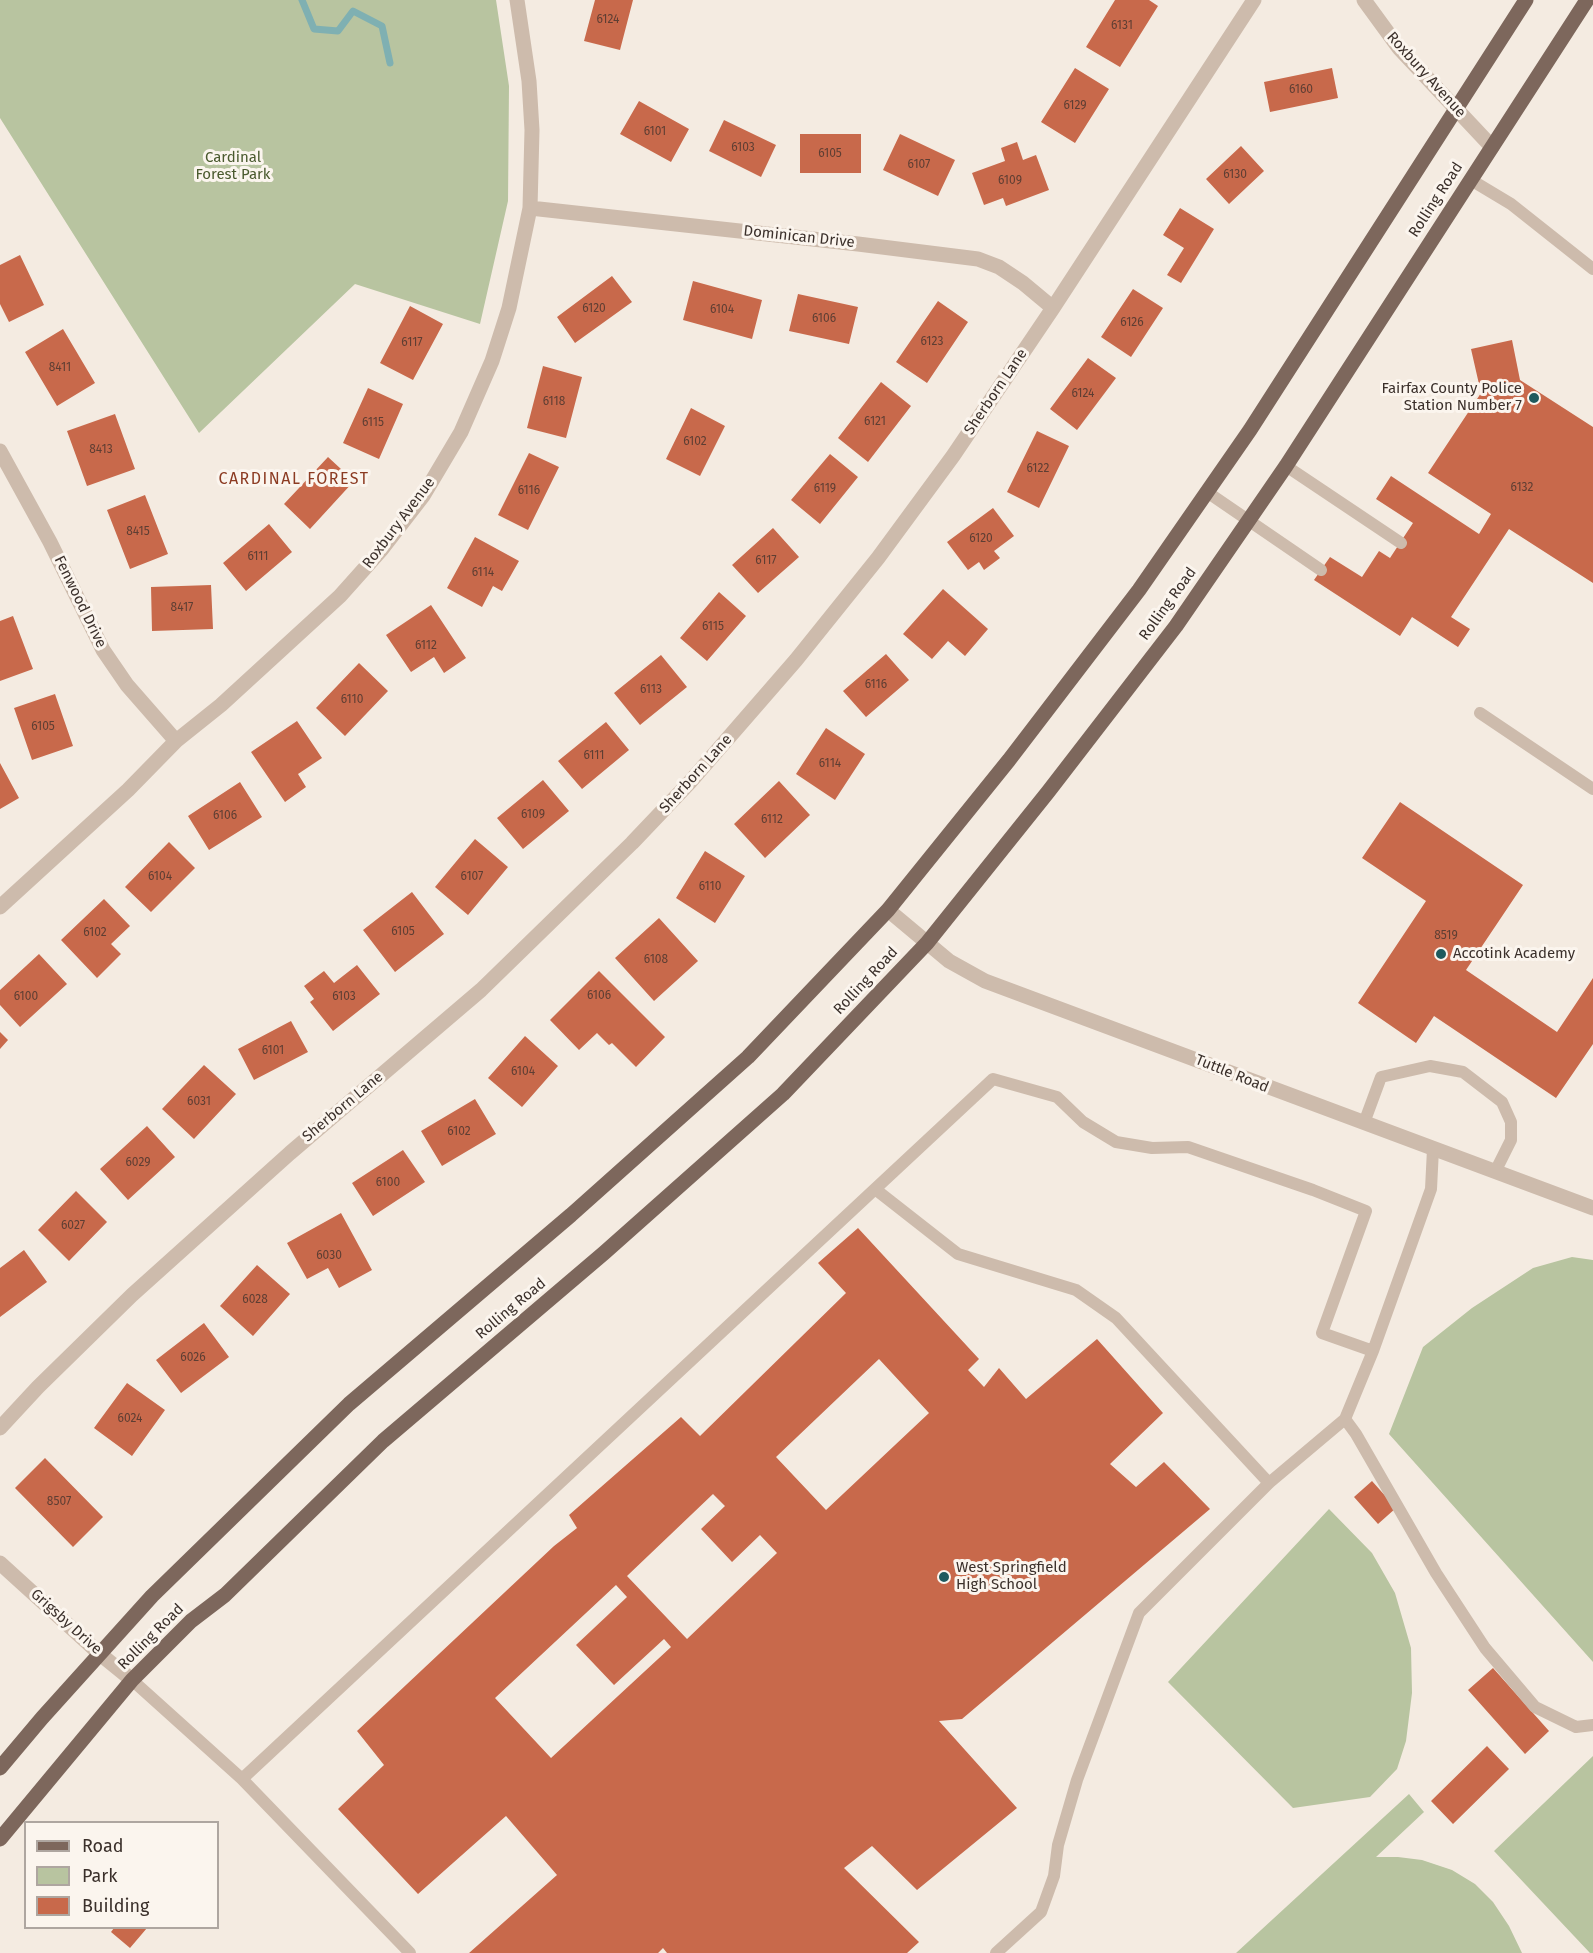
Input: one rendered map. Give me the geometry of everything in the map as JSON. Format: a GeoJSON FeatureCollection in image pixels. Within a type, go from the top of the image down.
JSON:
{"type":"FeatureCollection","features":[{"type":"Feature","properties":{"kind":"main road","name":"Rolling Road"},"geometry":{"type":"LineString","coordinates":[[0,1768],[42,1718],[167,1581],[349,1404],[571,1215],[748,1057],[888,910],[1009,760],[1131,600],[1207,492],[1250,430],[1526,0]]}},
{"type":"Feature","properties":{"kind":"main road","name":"Rolling Road"},"geometry":{"type":"LineString","coordinates":[[0,1839],[132,1680],[191,1621],[225,1595],[383,1441],[604,1253],[783,1094],[927,943],[1048,792],[1176,626],[1286,466],[1587,0]]}},
{"type":"Feature","properties":{"kind":"street","name":"Roxbury Avenue"},"geometry":{"type":"LineString","coordinates":[[0,907],[128,790],[176,741],[221,705],[340,596],[382,549],[423,496],[461,432],[492,361],[517,276],[530,208],[532,130],[529,81],[518,0]]}},
{"type":"Feature","properties":{"kind":"street","name":"Sherborn Lane"},"geometry":{"type":"LineString","coordinates":[[0,1428],[38,1387],[132,1295],[290,1153],[481,990],[632,843],[690,782],[796,660],[878,558],[953,456],[1053,308],[1254,0]]}},
{"type":"Feature","properties":{"kind":"street","name":"Roxbury Avenue"},"geometry":{"type":"LineString","coordinates":[[1364,0],[1399,48],[1492,147]]}},
{"type":"Feature","properties":{"kind":"street","name":"Dominican Drive"},"geometry":{"type":"LineString","coordinates":[[530,208],[978,259],[999,267],[1053,308]]}},
{"type":"Feature","properties":{"kind":"street","name":"Fenwood Drive"},"geometry":{"type":"LineString","coordinates":[[0,451],[50,542],[103,650],[127,685],[176,741]]}},
{"type":"Feature","properties":{"kind":"street","name":"Tuttle Road"},"geometry":{"type":"LineString","coordinates":[[888,910],[949,961],[985,981],[1593,1208]]}},
{"type":"Feature","properties":{"kind":"street","name":"Grigsby Drive"},"geometry":{"type":"LineString","coordinates":[[0,1563],[132,1680]]}},
{"type":"Feature","properties":{"kind":"lane"},"geometry":{"type":"LineString","coordinates":[[1471,180],[1511,204],[1593,269]]}},
{"type":"Feature","properties":{"kind":"lane"},"geometry":{"type":"LineString","coordinates":[[1286,466],[1401,543]]}},
{"type":"Feature","properties":{"kind":"lane"},"geometry":{"type":"LineString","coordinates":[[1207,492],[1321,570]]}},
{"type":"Feature","properties":{"kind":"lane"},"geometry":{"type":"LineString","coordinates":[[1480,713],[1593,789]]}},
{"type":"Feature","properties":{"kind":"lane"},"geometry":{"type":"LineString","coordinates":[[1364,1123],[1380,1077],[1430,1066],[1463,1072],[1502,1102],[1511,1122],[1511,1140],[1495,1172]]}},
{"type":"Feature","properties":{"kind":"lane"},"geometry":{"type":"LineString","coordinates":[[242,1779],[993,1078],[1057,1097],[1083,1122],[1116,1142],[1152,1148],[1188,1147],[1366,1211],[1322,1333],[1372,1351]]}},
{"type":"Feature","properties":{"kind":"lane"},"geometry":{"type":"LineString","coordinates":[[996,1953],[1041,1912],[1054,1876],[1058,1845],[1077,1780],[1139,1612],[1269,1483],[1345,1419],[1431,1189],[1433,1149]]}},
{"type":"Feature","properties":{"kind":"lane"},"geometry":{"type":"LineString","coordinates":[[875,1189],[958,1254],[1076,1290],[1116,1318],[1269,1483]]}},
{"type":"Feature","properties":{"kind":"lane"},"geometry":{"type":"LineString","coordinates":[[1345,1419],[1356,1434],[1436,1573],[1485,1648],[1535,1707],[1576,1727],[1593,1725]]}},
{"type":"Feature","properties":{"kind":"lane"},"geometry":{"type":"LineString","coordinates":[[132,1680],[242,1779],[410,1953]]}},
{"type":"Feature","properties":{"kind":"green space","name":"Cardinal Forest Park"},"geometry":{"type":"Polygon","coordinates":[[[0,0],[496,0],[509,86],[508,201],[480,324],[355,284],[199,433],[0,118],[0,0]]]}},
{"type":"Feature","properties":{"kind":"green space"},"geometry":{"type":"Polygon","coordinates":[[[1572,1257],[1593,1260],[1593,1662],[1389,1434],[1423,1347],[1472,1308],[1533,1268],[1572,1257]]]}},
{"type":"Feature","properties":{"kind":"green space"},"geometry":{"type":"Polygon","coordinates":[[[1329,1509],[1372,1553],[1395,1593],[1411,1648],[1412,1693],[1406,1741],[1397,1769],[1370,1797],[1293,1808],[1168,1682],[1329,1509]]]}},
{"type":"Feature","properties":{"kind":"green space"},"geometry":{"type":"Polygon","coordinates":[[[1593,1756],[1593,1953],[1590,1953],[1494,1851],[1593,1756]]]}},
{"type":"Feature","properties":{"kind":"green space"},"geometry":{"type":"Polygon","coordinates":[[[1409,1794],[1424,1812],[1376,1857],[1422,1860],[1452,1870],[1475,1884],[1493,1902],[1509,1926],[1522,1953],[1236,1953],[1409,1794]]]}},
{"type":"Feature","properties":{"kind":"building"},"geometry":{"type":"Polygon","coordinates":[[[595,0],[633,0],[620,50],[584,41],[595,0]]]}},
{"type":"Feature","properties":{"kind":"building"},"geometry":{"type":"Polygon","coordinates":[[[1115,0],[1149,0],[1158,6],[1120,67],[1086,47],[1115,0]]]}},
{"type":"Feature","properties":{"kind":"building"},"geometry":{"type":"Polygon","coordinates":[[[1075,68],[1109,89],[1075,143],[1041,122],[1075,68]]]}},
{"type":"Feature","properties":{"kind":"building"},"geometry":{"type":"Polygon","coordinates":[[[1332,68],[1338,98],[1270,112],[1264,82],[1332,68]]]}},
{"type":"Feature","properties":{"kind":"building"},"geometry":{"type":"Polygon","coordinates":[[[639,101],[689,129],[671,162],[620,134],[639,101]]]}},
{"type":"Feature","properties":{"kind":"building"},"geometry":{"type":"Polygon","coordinates":[[[724,120],[776,145],[761,177],[709,151],[724,120]]]}},
{"type":"Feature","properties":{"kind":"building"},"geometry":{"type":"Polygon","coordinates":[[[800,134],[861,134],[861,173],[800,173],[800,134]]]}},
{"type":"Feature","properties":{"kind":"building"},"geometry":{"type":"Polygon","coordinates":[[[900,134],[955,160],[938,196],[883,170],[900,134]]]}},
{"type":"Feature","properties":{"kind":"building"},"geometry":{"type":"Polygon","coordinates":[[[1017,142],[1023,160],[1036,155],[1049,190],[1006,206],[1003,198],[984,205],[972,173],[1005,161],[1001,148],[1017,142]]]}},
{"type":"Feature","properties":{"kind":"building"},"geometry":{"type":"Polygon","coordinates":[[[1241,146],[1264,171],[1229,204],[1206,179],[1241,146]]]}},
{"type":"Feature","properties":{"kind":"building"},"geometry":{"type":"Polygon","coordinates":[[[1180,208],[1214,229],[1181,283],[1167,275],[1184,248],[1163,235],[1180,208]]]}},
{"type":"Feature","properties":{"kind":"building"},"geometry":{"type":"Polygon","coordinates":[[[20,255],[44,305],[9,322],[0,304],[0,265],[20,255]]]}},
{"type":"Feature","properties":{"kind":"building"},"geometry":{"type":"Polygon","coordinates":[[[612,276],[632,302],[575,343],[557,317],[612,276]]]}},
{"type":"Feature","properties":{"kind":"building"},"geometry":{"type":"Polygon","coordinates":[[[693,281],[762,300],[752,339],[683,320],[693,281]]]}},
{"type":"Feature","properties":{"kind":"building"},"geometry":{"type":"Polygon","coordinates":[[[1133,289],[1163,308],[1131,357],[1101,337],[1133,289]]]}},
{"type":"Feature","properties":{"kind":"building"},"geometry":{"type":"Polygon","coordinates":[[[798,294],[858,307],[849,344],[789,331],[798,294]]]}},
{"type":"Feature","properties":{"kind":"building"},"geometry":{"type":"Polygon","coordinates":[[[938,301],[968,322],[927,383],[896,362],[938,301]]]}},
{"type":"Feature","properties":{"kind":"building"},"geometry":{"type":"Polygon","coordinates":[[[410,306],[443,324],[413,380],[380,363],[410,306]]]}},
{"type":"Feature","properties":{"kind":"building"},"geometry":{"type":"Polygon","coordinates":[[[63,329],[95,383],[57,406],[25,352],[63,329]]]}},
{"type":"Feature","properties":{"kind":"building"},"geometry":{"type":"Polygon","coordinates":[[[1512,340],[1520,380],[1593,427],[1593,583],[1509,529],[1451,617],[1470,629],[1458,647],[1412,617],[1400,636],[1314,580],[1330,557],[1362,577],[1379,551],[1390,558],[1413,523],[1376,499],[1391,476],[1479,534],[1491,514],[1428,473],[1481,393],[1471,349],[1512,340]]]}},
{"type":"Feature","properties":{"kind":"building"},"geometry":{"type":"Polygon","coordinates":[[[1088,358],[1116,378],[1077,430],[1050,409],[1088,358]]]}},
{"type":"Feature","properties":{"kind":"building"},"geometry":{"type":"Polygon","coordinates":[[[543,366],[582,377],[566,438],[527,428],[543,366]]]}},
{"type":"Feature","properties":{"kind":"building"},"geometry":{"type":"Polygon","coordinates":[[[881,382],[911,406],[868,462],[838,438],[881,382]]]}},
{"type":"Feature","properties":{"kind":"building"},"geometry":{"type":"Polygon","coordinates":[[[368,388],[403,404],[379,459],[343,443],[368,388]]]}},
{"type":"Feature","properties":{"kind":"building"},"geometry":{"type":"Polygon","coordinates":[[[691,408],[725,426],[700,476],[666,459],[691,408]]]}},
{"type":"Feature","properties":{"kind":"building"},"geometry":{"type":"Polygon","coordinates":[[[115,414],[135,469],[87,486],[67,431],[115,414]]]}},
{"type":"Feature","properties":{"kind":"building"},"geometry":{"type":"Polygon","coordinates":[[[1037,431],[1069,446],[1039,508],[1007,492],[1037,431]]]}},
{"type":"Feature","properties":{"kind":"building"},"geometry":{"type":"Polygon","coordinates":[[[529,453],[559,467],[528,530],[498,515],[529,453]]]}},
{"type":"Feature","properties":{"kind":"building"},"geometry":{"type":"Polygon","coordinates":[[[830,454],[858,477],[820,524],[791,500],[830,454]]]}},
{"type":"Feature","properties":{"kind":"building"},"geometry":{"type":"Polygon","coordinates":[[[328,457],[354,481],[310,529],[284,504],[328,457]]]}},
{"type":"Feature","properties":{"kind":"building"},"geometry":{"type":"Polygon","coordinates":[[[145,495],[168,554],[130,569],[107,510],[145,495]]]}},
{"type":"Feature","properties":{"kind":"building"},"geometry":{"type":"Polygon","coordinates":[[[993,508],[1014,536],[994,551],[1000,558],[984,570],[979,562],[968,570],[947,542],[993,508]]]}},
{"type":"Feature","properties":{"kind":"building"},"geometry":{"type":"Polygon","coordinates":[[[269,524],[292,552],[246,591],[223,563],[269,524]]]}},
{"type":"Feature","properties":{"kind":"building"},"geometry":{"type":"Polygon","coordinates":[[[773,528],[799,557],[758,593],[732,565],[773,528]]]}},
{"type":"Feature","properties":{"kind":"building"},"geometry":{"type":"Polygon","coordinates":[[[475,537],[519,561],[502,591],[493,586],[482,607],[447,588],[475,537]]]}},
{"type":"Feature","properties":{"kind":"building"},"geometry":{"type":"Polygon","coordinates":[[[211,585],[213,629],[152,631],[151,587],[211,585]]]}},
{"type":"Feature","properties":{"kind":"building"},"geometry":{"type":"Polygon","coordinates":[[[943,589],[988,629],[965,656],[948,641],[932,659],[903,634],[943,589]]]}},
{"type":"Feature","properties":{"kind":"building"},"geometry":{"type":"Polygon","coordinates":[[[719,592],[746,616],[707,661],[680,638],[719,592]]]}},
{"type":"Feature","properties":{"kind":"building"},"geometry":{"type":"Polygon","coordinates":[[[431,605],[466,658],[444,673],[434,657],[411,672],[386,635],[431,605]]]}},
{"type":"Feature","properties":{"kind":"building"},"geometry":{"type":"Polygon","coordinates":[[[13,616],[33,669],[0,681],[0,621],[13,616]]]}},
{"type":"Feature","properties":{"kind":"building"},"geometry":{"type":"Polygon","coordinates":[[[886,654],[909,680],[866,717],[843,691],[886,654]]]}},
{"type":"Feature","properties":{"kind":"building"},"geometry":{"type":"Polygon","coordinates":[[[661,655],[687,687],[640,725],[614,693],[661,655]]]}},
{"type":"Feature","properties":{"kind":"building"},"geometry":{"type":"Polygon","coordinates":[[[359,663],[388,691],[345,736],[316,708],[359,663]]]}},
{"type":"Feature","properties":{"kind":"building"},"geometry":{"type":"Polygon","coordinates":[[[55,694],[73,746],[32,760],[14,708],[55,694]]]}},
{"type":"Feature","properties":{"kind":"building"},"geometry":{"type":"Polygon","coordinates":[[[297,721],[322,758],[298,774],[306,787],[285,802],[251,752],[297,721]]]}},
{"type":"Feature","properties":{"kind":"building"},"geometry":{"type":"Polygon","coordinates":[[[606,722],[629,750],[582,789],[558,761],[606,722]]]}},
{"type":"Feature","properties":{"kind":"building"},"geometry":{"type":"Polygon","coordinates":[[[826,728],[865,754],[835,800],[796,774],[826,728]]]}},
{"type":"Feature","properties":{"kind":"building"},"geometry":{"type":"Polygon","coordinates":[[[0,763],[19,798],[0,809],[0,763]]]}},
{"type":"Feature","properties":{"kind":"building"},"geometry":{"type":"Polygon","coordinates":[[[543,780],[569,811],[523,849],[497,818],[543,780]]]}},
{"type":"Feature","properties":{"kind":"building"},"geometry":{"type":"Polygon","coordinates":[[[779,781],[810,815],[765,858],[734,824],[779,781]]]}},
{"type":"Feature","properties":{"kind":"building"},"geometry":{"type":"Polygon","coordinates":[[[240,782],[262,817],[209,850],[188,816],[240,782]]]}},
{"type":"Feature","properties":{"kind":"building","name":"Accotink Academy"},"geometry":{"type":"Polygon","coordinates":[[[1400,802],[1523,885],[1466,970],[1557,1032],[1593,978],[1593,1044],[1556,1098],[1434,1016],[1416,1043],[1358,1003],[1426,901],[1362,858],[1400,802]]]}},
{"type":"Feature","properties":{"kind":"building"},"geometry":{"type":"Polygon","coordinates":[[[475,839],[508,867],[468,915],[435,887],[475,839]]]}},
{"type":"Feature","properties":{"kind":"building"},"geometry":{"type":"Polygon","coordinates":[[[169,842],[195,868],[151,912],[125,887],[169,842]]]}},
{"type":"Feature","properties":{"kind":"building"},"geometry":{"type":"Polygon","coordinates":[[[705,851],[745,876],[715,923],[676,898],[705,851]]]}},
{"type":"Feature","properties":{"kind":"building"},"geometry":{"type":"Polygon","coordinates":[[[412,892],[444,934],[395,972],[363,930],[412,892]]]}},
{"type":"Feature","properties":{"kind":"building"},"geometry":{"type":"Polygon","coordinates":[[[104,899],[130,926],[111,944],[121,954],[97,978],[61,940],[104,899]]]}},
{"type":"Feature","properties":{"kind":"building"},"geometry":{"type":"Polygon","coordinates":[[[659,918],[698,961],[654,1001],[615,958],[659,918]]]}},
{"type":"Feature","properties":{"kind":"building"},"geometry":{"type":"Polygon","coordinates":[[[39,954],[67,984],[20,1027],[0,1005],[0,990],[39,954]]]}},
{"type":"Feature","properties":{"kind":"building"},"geometry":{"type":"Polygon","coordinates":[[[357,965],[380,994],[333,1031],[310,1002],[314,999],[304,986],[324,971],[334,983],[357,965]]]}},
{"type":"Feature","properties":{"kind":"building"},"geometry":{"type":"Polygon","coordinates":[[[599,971],[665,1037],[636,1067],[612,1043],[609,1045],[597,1033],[579,1050],[550,1020],[599,971]]]}},
{"type":"Feature","properties":{"kind":"building"},"geometry":{"type":"Polygon","coordinates":[[[291,1021],[308,1052],[254,1080],[238,1049],[291,1021]]]}},
{"type":"Feature","properties":{"kind":"building"},"geometry":{"type":"Polygon","coordinates":[[[0,1032],[8,1040],[0,1049],[0,1032]]]}},
{"type":"Feature","properties":{"kind":"building"},"geometry":{"type":"Polygon","coordinates":[[[525,1036],[558,1066],[522,1107],[488,1078],[525,1036]]]}},
{"type":"Feature","properties":{"kind":"building"},"geometry":{"type":"Polygon","coordinates":[[[204,1065],[236,1094],[194,1139],[162,1109],[204,1065]]]}},
{"type":"Feature","properties":{"kind":"building"},"geometry":{"type":"Polygon","coordinates":[[[475,1099],[496,1134],[442,1166],[421,1131],[475,1099]]]}},
{"type":"Feature","properties":{"kind":"building"},"geometry":{"type":"Polygon","coordinates":[[[147,1126],[175,1157],[128,1200],[100,1169],[147,1126]]]}},
{"type":"Feature","properties":{"kind":"building"},"geometry":{"type":"Polygon","coordinates":[[[403,1150],[425,1182],[373,1216],[352,1183],[403,1150]]]}},
{"type":"Feature","properties":{"kind":"building"},"geometry":{"type":"Polygon","coordinates":[[[76,1191],[107,1222],[69,1261],[38,1230],[76,1191]]]}},
{"type":"Feature","properties":{"kind":"building"},"geometry":{"type":"Polygon","coordinates":[[[341,1213],[372,1270],[339,1288],[328,1268],[307,1279],[287,1243],[341,1213]]]}},
{"type":"Feature","properties":{"kind":"building"},"geometry":{"type":"Polygon","coordinates":[[[858,1228],[979,1359],[968,1370],[984,1387],[999,1368],[1026,1399],[1097,1339],[1163,1413],[1110,1464],[1136,1487],[1164,1462],[1210,1509],[962,1719],[939,1721],[1017,1808],[917,1890],[872,1846],[844,1868],[919,1942],[907,1953],[667,1953],[663,1948],[658,1953],[469,1953],[557,1875],[506,1816],[418,1894],[338,1809],[384,1765],[357,1731],[554,1546],[577,1528],[569,1515],[681,1417],[700,1436],[846,1293],[818,1263],[858,1228]],[[879,1359],[776,1457],[826,1510],[929,1413],[879,1359]],[[713,1494],[627,1576],[687,1639],[777,1553],[760,1535],[732,1562],[701,1529],[725,1506],[713,1494]],[[616,1585],[495,1698],[551,1758],[671,1647],[664,1639],[614,1685],[576,1645],[627,1597],[616,1585]]]}},
{"type":"Feature","properties":{"kind":"building"},"geometry":{"type":"Polygon","coordinates":[[[24,1250],[47,1282],[0,1317],[0,1268],[24,1250]]]}},
{"type":"Feature","properties":{"kind":"building"},"geometry":{"type":"Polygon","coordinates":[[[257,1265],[290,1294],[253,1336],[220,1306],[257,1265]]]}},
{"type":"Feature","properties":{"kind":"building"},"geometry":{"type":"Polygon","coordinates":[[[204,1323],[229,1357],[181,1393],[156,1360],[204,1323]]]}},
{"type":"Feature","properties":{"kind":"building"},"geometry":{"type":"Polygon","coordinates":[[[127,1383],[165,1410],[132,1456],[94,1428],[127,1383]]]}},
{"type":"Feature","properties":{"kind":"building"},"geometry":{"type":"Polygon","coordinates":[[[45,1458],[103,1517],[73,1547],[15,1488],[45,1458]]]}},
{"type":"Feature","properties":{"kind":"building"},"geometry":{"type":"Polygon","coordinates":[[[1372,1481],[1396,1508],[1378,1524],[1354,1497],[1372,1481]]]}},
{"type":"Feature","properties":{"kind":"building"},"geometry":{"type":"Polygon","coordinates":[[[1493,1668],[1549,1731],[1525,1754],[1468,1690],[1493,1668]]]}},
{"type":"Feature","properties":{"kind":"building"},"geometry":{"type":"Polygon","coordinates":[[[1487,1746],[1509,1769],[1453,1824],[1431,1801],[1487,1746]]]}},
{"type":"Feature","properties":{"kind":"building"},"geometry":{"type":"Polygon","coordinates":[[[113,1929],[146,1929],[130,1948],[111,1932],[113,1929]]]}},
{"type":"Feature","properties":{"kind":"waterway"},"geometry":{"type":"LineString","coordinates":[[302,0],[314,29],[338,31],[353,11],[382,26],[390,63]]}},
{"type":"Feature","properties":{"kind":"place","name":"Fairfax County Police Station Number 7"},"geometry":{"type":"Point","coordinates":[1534,398]}},
{"type":"Feature","properties":{"kind":"place","name":"Accotink Academy"},"geometry":{"type":"Point","coordinates":[1441,954]}},
{"type":"Feature","properties":{"kind":"place","name":"West Springfield High School"},"geometry":{"type":"Point","coordinates":[944,1577]}},
{"type":"Feature","properties":{"kind":"district","name":"CARDINAL FOREST"},"geometry":{"type":"Point","coordinates":[294,480]}}]}
